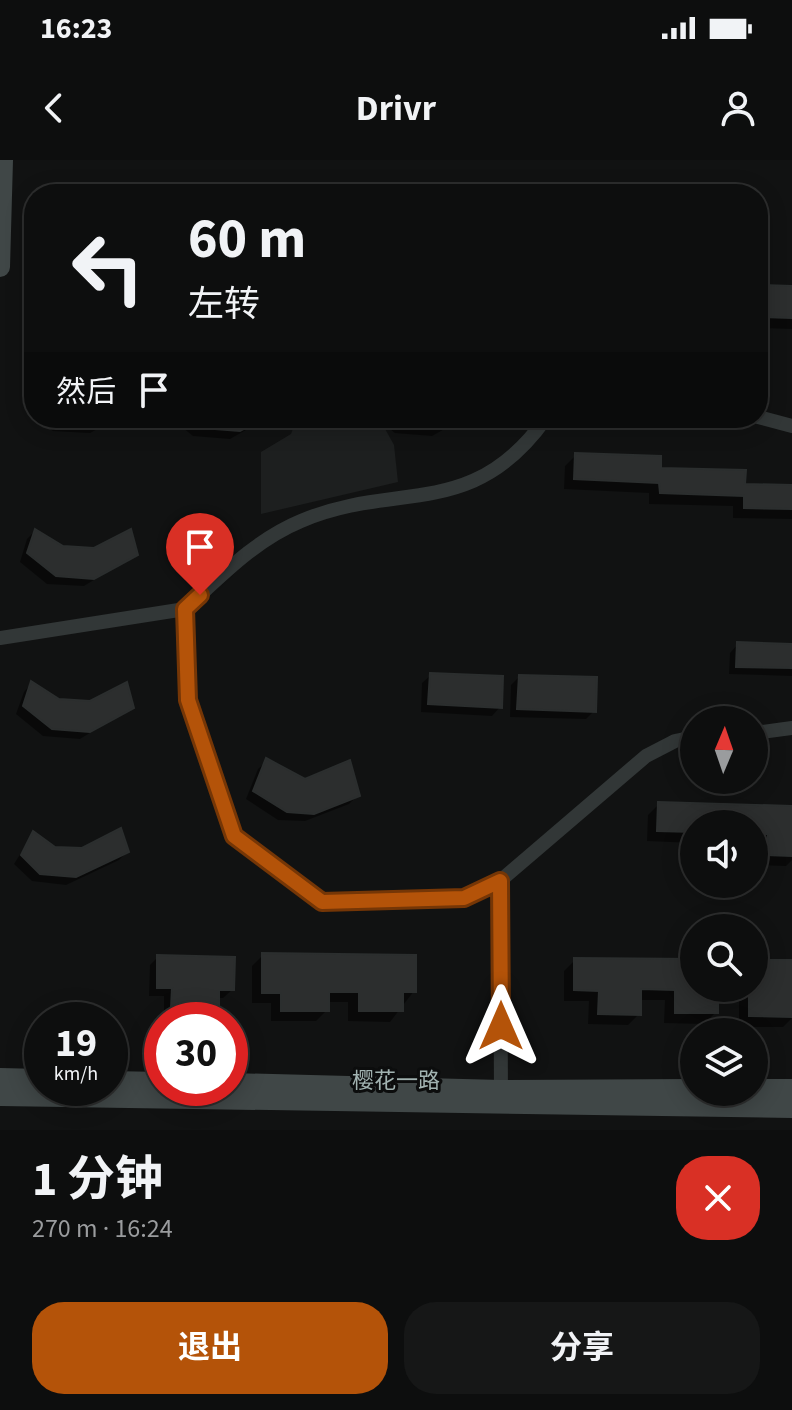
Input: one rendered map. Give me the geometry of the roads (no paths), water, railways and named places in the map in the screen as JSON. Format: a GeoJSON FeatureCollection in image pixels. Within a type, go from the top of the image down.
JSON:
{"type":"FeatureCollection","features":[{"type":"Feature","properties":{"kind":"street"},"geometry":{"type":"LineString","coordinates":[[0,267],[3,160]]}},
{"type":"Feature","properties":{"kind":"street"},"geometry":{"type":"LineString","coordinates":[[768,420],[792,426]]}},
{"type":"Feature","properties":{"kind":"street"},"geometry":{"type":"LineString","coordinates":[[0,638],[185,609],[263,540],[316,516],[345,508],[423,498],[484,476],[521,450],[538,428]]}},
{"type":"Feature","properties":{"kind":"street"},"geometry":{"type":"LineString","coordinates":[[185,609],[188,700],[234,836],[322,902],[464,898],[500,881],[646,756],[680,740]]}},
{"type":"Feature","properties":{"kind":"street"},"geometry":{"type":"LineString","coordinates":[[768,731],[792,728]]}},
{"type":"Feature","properties":{"kind":"street"},"geometry":{"type":"LineString","coordinates":[[500,881],[502,1097]]}},
{"type":"Feature","properties":{"kind":"street"},"geometry":{"type":"LineString","coordinates":[[0,1078],[24,1079]]}},
{"type":"Feature","properties":{"kind":"street","name":"樱花一路"},"geometry":{"type":"LineString","coordinates":[[248,1084],[792,1108]]}},
{"type":"Feature","properties":{"kind":"street"},"geometry":{"type":"LineString","coordinates":[[768,1089],[792,1089]]}},
{"type":"Feature","properties":{"kind":"street","name":"樱花一路"},"geometry":{"type":"LineString","coordinates":[[0,1096],[502,1097],[680,1090]]}}]}
